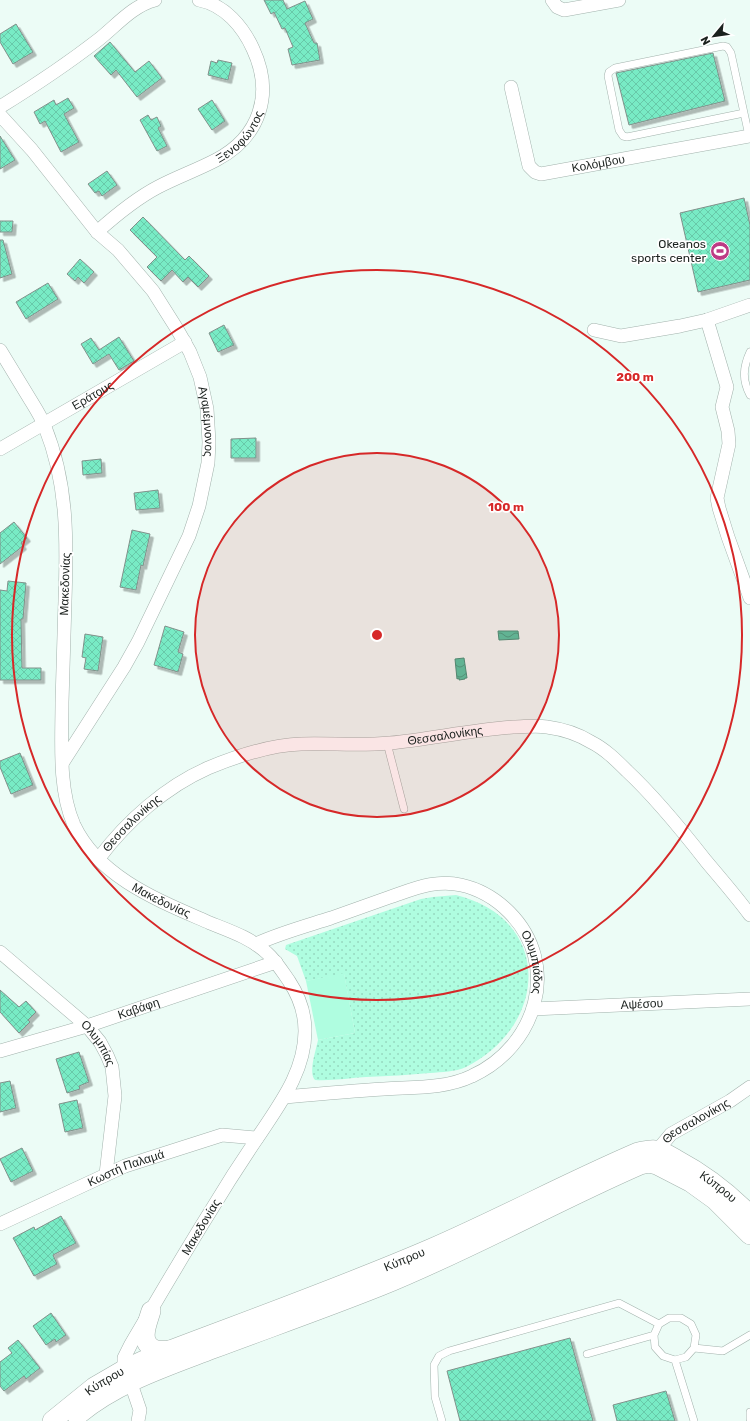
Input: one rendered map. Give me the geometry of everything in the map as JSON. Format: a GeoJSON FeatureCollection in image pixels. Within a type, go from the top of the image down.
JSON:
{"type":"FeatureCollection","features":[{"type":"Feature","properties":{"kind":"main road","name":"Κύπρου"},"geometry":{"type":"LineString","coordinates":[[72,1421],[128,1375],[170,1350],[267,1314],[412,1256],[463,1234],[560,1187],[638,1152],[650,1150],[681,1176],[708,1194],[750,1235]]}},
{"type":"Feature","properties":{"kind":"main road","name":"Κύπρου"},"geometry":{"type":"LineString","coordinates":[[658,1158],[702,1173],[732,1197],[750,1215]]}},
{"type":"Feature","properties":{"kind":"main road","name":"Κύπρου"},"geometry":{"type":"LineString","coordinates":[[52,1421],[94,1387],[128,1375],[173,1364],[382,1285],[470,1246],[640,1165],[650,1163],[658,1158]]}},
{"type":"Feature","properties":{"kind":"main road"},"geometry":{"type":"LineString","coordinates":[[151,1310],[145,1332],[146,1341],[156,1350],[170,1350]]}},
{"type":"Feature","properties":{"kind":"street"},"geometry":{"type":"LineString","coordinates":[[0,107],[57,70],[100,39],[136,9],[155,0]]}},
{"type":"Feature","properties":{"kind":"street","name":"Ξενοφώντος"},"geometry":{"type":"LineString","coordinates":[[97,232],[140,197],[159,186],[227,154],[248,133],[258,118],[262,103],[262,80],[257,58],[249,40],[241,27],[228,14],[213,4],[200,0]]}},
{"type":"Feature","properties":{"kind":"street"},"geometry":{"type":"LineString","coordinates":[[552,0],[557,7],[564,10],[619,0]]}},
{"type":"Feature","properties":{"kind":"street","name":"Κολόμβου"},"geometry":{"type":"LineString","coordinates":[[511,87],[530,166],[535,172],[541,174],[749,136]]}},
{"type":"Feature","properties":{"kind":"street","name":"Αγαμέμνονος"},"geometry":{"type":"LineString","coordinates":[[0,115],[32,150],[97,232],[118,250],[150,287],[185,342],[200,376],[206,398],[208,413],[209,453],[199,506],[189,536],[138,642],[108,694],[63,762]]}},
{"type":"Feature","properties":{"kind":"street"},"geometry":{"type":"LineString","coordinates":[[594,330],[621,336],[707,320],[750,305]]}},
{"type":"Feature","properties":{"kind":"street"},"geometry":{"type":"LineString","coordinates":[[707,320],[727,387],[722,407],[729,435],[729,448],[717,498],[728,536],[750,598]]}},
{"type":"Feature","properties":{"kind":"street","name":"Εράτους"},"geometry":{"type":"LineString","coordinates":[[0,449],[185,342]]}},
{"type":"Feature","properties":{"kind":"street","name":"Μακεδονίας"},"geometry":{"type":"LineString","coordinates":[[0,350],[44,423],[57,464],[66,515],[63,762],[66,796],[74,824],[84,843],[99,858],[122,878],[144,893],[228,930],[256,944],[270,955],[293,987],[298,997],[304,1018],[304,1049],[297,1072],[285,1097],[210,1211],[126,1354],[124,1363],[128,1375]]}},
{"type":"Feature","properties":{"kind":"street","name":"Θεσσαλονίκης"},"geometry":{"type":"LineString","coordinates":[[99,858],[118,835],[160,796],[186,779],[218,764],[258,751],[280,746],[302,744],[353,745],[387,743],[467,732],[530,726],[547,727],[585,739],[601,747],[635,778],[675,821],[750,915]]}},
{"type":"Feature","properties":{"kind":"street","name":"Ολυμπιάδος"},"geometry":{"type":"LineString","coordinates":[[256,944],[286,932],[417,888],[440,883],[460,885],[480,891],[497,902],[514,918],[527,935],[535,953],[538,970],[537,991],[533,1009],[520,1034],[503,1055],[483,1070],[466,1079],[434,1086],[285,1097]]}},
{"type":"Feature","properties":{"kind":"street","name":"Ολυμπίας"},"geometry":{"type":"LineString","coordinates":[[0,952],[87,1026],[100,1042],[107,1055],[112,1067],[114,1079],[114,1110],[106,1174]]}},
{"type":"Feature","properties":{"kind":"street","name":"Καβάφη"},"geometry":{"type":"LineString","coordinates":[[0,1051],[87,1026],[276,962]]}},
{"type":"Feature","properties":{"kind":"street","name":"Αψέσου"},"geometry":{"type":"LineString","coordinates":[[533,1009],[750,999]]}},
{"type":"Feature","properties":{"kind":"street","name":"Θεσσαλονίκης"},"geometry":{"type":"LineString","coordinates":[[658,1158],[664,1142],[671,1134],[730,1101],[750,1087]]}},
{"type":"Feature","properties":{"kind":"street","name":"Κωστή Παλαμά"},"geometry":{"type":"LineString","coordinates":[[0,1224],[124,1166],[222,1135],[257,1138]]}},
{"type":"Feature","properties":{"kind":"street"},"geometry":{"type":"LineString","coordinates":[[128,1375],[140,1410],[138,1421]]}},
{"type":"Feature","properties":{"kind":"lane"},"geometry":{"type":"LineString","coordinates":[[744,113],[627,137],[623,136],[619,130],[608,76],[615,68],[723,46],[727,47],[731,53],[749,136]]}},
{"type":"Feature","properties":{"kind":"lane"},"geometry":{"type":"LineString","coordinates":[[750,352],[744,369],[744,378],[750,395]]}},
{"type":"Feature","properties":{"kind":"lane"},"geometry":{"type":"LineString","coordinates":[[387,743],[404,809]]}},
{"type":"Feature","properties":{"kind":"lane"},"geometry":{"type":"LineString","coordinates":[[442,1421],[435,1397],[434,1364],[439,1356],[449,1351],[619,1303],[659,1324]]}},
{"type":"Feature","properties":{"kind":"lane"},"geometry":{"type":"LineString","coordinates":[[669,1318],[681,1318],[691,1324],[696,1336],[694,1348],[686,1356],[675,1360],[663,1356],[655,1347],[654,1335],[659,1324],[669,1318]]}},
{"type":"Feature","properties":{"kind":"lane"},"geometry":{"type":"LineString","coordinates":[[587,1354],[654,1335]]}},
{"type":"Feature","properties":{"kind":"lane"},"geometry":{"type":"LineString","coordinates":[[694,1348],[723,1351],[750,1335]]}},
{"type":"Feature","properties":{"kind":"lane"},"geometry":{"type":"LineString","coordinates":[[675,1360],[694,1421]]}},
{"type":"Feature","properties":{"kind":"lane"},"geometry":{"type":"LineString","coordinates":[[750,1412],[750,1419]]}},
{"type":"Feature","properties":{"kind":"shaded area"},"geometry":{"type":"Polygon","coordinates":[[[456,895],[488,908],[510,926],[524,949],[528,974],[525,1000],[513,1026],[493,1049],[466,1067],[457,1070],[334,1080],[315,1080],[313,1077],[312,1067],[318,1040],[355,1033],[344,974],[306,981],[297,956],[285,949],[286,945],[421,899],[456,895]]]}},
{"type":"Feature","properties":{"kind":"shaded area"},"geometry":{"type":"Polygon","coordinates":[[[344,973],[355,1033],[318,1040],[306,981],[344,973]]]}},
{"type":"Feature","properties":{"kind":"water"},"geometry":{"type":"Polygon","coordinates":[[[498,631],[518,631],[519,639],[499,640],[498,631]]]}},
{"type":"Feature","properties":{"kind":"water"},"geometry":{"type":"Polygon","coordinates":[[[464,658],[467,678],[459,680],[459,678],[457,679],[455,659],[464,658]]]}},
{"type":"Feature","properties":{"kind":"building"},"geometry":{"type":"Polygon","coordinates":[[[264,0],[283,0],[287,9],[305,1],[313,19],[305,23],[314,43],[317,43],[320,60],[292,65],[288,49],[293,47],[285,28],[282,29],[274,12],[271,14],[264,0]]]}},
{"type":"Feature","properties":{"kind":"building"},"geometry":{"type":"Polygon","coordinates":[[[16,24],[33,52],[13,64],[0,42],[0,34],[16,24]]]}},
{"type":"Feature","properties":{"kind":"building"},"geometry":{"type":"Polygon","coordinates":[[[110,42],[135,72],[149,61],[162,78],[137,97],[116,70],[111,75],[94,56],[110,42]]]}},
{"type":"Feature","properties":{"kind":"building"},"geometry":{"type":"Polygon","coordinates":[[[713,53],[725,101],[629,125],[616,73],[713,53]]]}},
{"type":"Feature","properties":{"kind":"building"},"geometry":{"type":"Polygon","coordinates":[[[218,60],[232,63],[228,80],[208,75],[211,61],[217,63],[218,60]]]}},
{"type":"Feature","properties":{"kind":"building"},"geometry":{"type":"Polygon","coordinates":[[[68,98],[74,108],[64,114],[79,142],[61,152],[45,121],[40,124],[34,112],[54,100],[56,105],[68,98]]]}},
{"type":"Feature","properties":{"kind":"building"},"geometry":{"type":"Polygon","coordinates":[[[212,100],[225,121],[212,130],[198,109],[212,100]]]}},
{"type":"Feature","properties":{"kind":"building"},"geometry":{"type":"Polygon","coordinates":[[[148,115],[151,120],[157,117],[161,126],[158,128],[167,146],[157,151],[140,120],[148,115]]]}},
{"type":"Feature","properties":{"kind":"building"},"geometry":{"type":"Polygon","coordinates":[[[0,136],[15,160],[0,169],[0,136]]]}},
{"type":"Feature","properties":{"kind":"building"},"geometry":{"type":"Polygon","coordinates":[[[107,171],[117,185],[102,196],[99,191],[95,193],[88,184],[107,171]]]}},
{"type":"Feature","properties":{"kind":"building"},"geometry":{"type":"Polygon","coordinates":[[[744,198],[750,225],[750,280],[698,292],[680,213],[744,198]]]}},
{"type":"Feature","properties":{"kind":"building"},"geometry":{"type":"Polygon","coordinates":[[[143,217],[185,260],[189,256],[209,276],[198,287],[188,277],[183,282],[172,270],[161,281],[147,267],[157,257],[130,230],[143,217]]]}},
{"type":"Feature","properties":{"kind":"building"},"geometry":{"type":"Polygon","coordinates":[[[0,221],[13,221],[12,232],[0,232],[0,221]]]}},
{"type":"Feature","properties":{"kind":"building"},"geometry":{"type":"Polygon","coordinates":[[[0,240],[3,240],[12,274],[0,278],[0,240]]]}},
{"type":"Feature","properties":{"kind":"building"},"geometry":{"type":"Polygon","coordinates":[[[80,259],[94,272],[84,283],[78,277],[75,281],[67,274],[80,259]]]}},
{"type":"Feature","properties":{"kind":"building"},"geometry":{"type":"Polygon","coordinates":[[[48,283],[58,299],[26,319],[16,302],[48,283]]]}},
{"type":"Feature","properties":{"kind":"building"},"geometry":{"type":"Polygon","coordinates":[[[224,325],[234,345],[218,352],[209,333],[224,325]]]}},
{"type":"Feature","properties":{"kind":"building"},"geometry":{"type":"Polygon","coordinates":[[[119,337],[134,361],[119,370],[109,354],[93,364],[81,344],[91,338],[99,350],[119,337]]]}},
{"type":"Feature","properties":{"kind":"building"},"geometry":{"type":"Polygon","coordinates":[[[256,438],[256,458],[231,458],[231,439],[256,438]]]}},
{"type":"Feature","properties":{"kind":"building"},"geometry":{"type":"Polygon","coordinates":[[[101,459],[102,473],[83,475],[82,461],[101,459]]]}},
{"type":"Feature","properties":{"kind":"building"},"geometry":{"type":"Polygon","coordinates":[[[158,490],[160,508],[136,510],[134,493],[158,490]]]}},
{"type":"Feature","properties":{"kind":"building"},"geometry":{"type":"Polygon","coordinates":[[[14,522],[27,538],[21,543],[23,546],[0,564],[0,533],[14,522]]]}},
{"type":"Feature","properties":{"kind":"building"},"geometry":{"type":"Polygon","coordinates":[[[132,530],[150,534],[143,566],[141,565],[136,590],[120,587],[132,530]]]}},
{"type":"Feature","properties":{"kind":"building"},"geometry":{"type":"Polygon","coordinates":[[[8,581],[26,583],[23,619],[21,619],[22,668],[41,668],[41,680],[0,680],[0,590],[7,591],[8,581]]]}},
{"type":"Feature","properties":{"kind":"building"},"geometry":{"type":"Polygon","coordinates":[[[165,626],[184,632],[178,652],[183,654],[178,672],[154,665],[165,626]]]}},
{"type":"Feature","properties":{"kind":"building"},"geometry":{"type":"Polygon","coordinates":[[[85,634],[103,637],[98,671],[84,669],[86,658],[82,657],[85,634]]]}},
{"type":"Feature","properties":{"kind":"building"},"geometry":{"type":"Polygon","coordinates":[[[20,753],[33,785],[11,794],[0,767],[0,761],[20,753]]]}},
{"type":"Feature","properties":{"kind":"building"},"geometry":{"type":"Polygon","coordinates":[[[0,990],[19,1007],[26,1001],[36,1012],[28,1020],[30,1022],[19,1033],[0,1012],[0,990]]]}},
{"type":"Feature","properties":{"kind":"building"},"geometry":{"type":"Polygon","coordinates":[[[79,1052],[89,1082],[79,1086],[80,1089],[67,1093],[56,1059],[79,1052]]]}},
{"type":"Feature","properties":{"kind":"building"},"geometry":{"type":"Polygon","coordinates":[[[10,1081],[16,1108],[0,1112],[0,1083],[10,1081]]]}},
{"type":"Feature","properties":{"kind":"building"},"geometry":{"type":"Polygon","coordinates":[[[77,1100],[83,1128],[65,1132],[59,1104],[77,1100]]]}},
{"type":"Feature","properties":{"kind":"building"},"geometry":{"type":"Polygon","coordinates":[[[22,1148],[33,1171],[11,1182],[0,1159],[22,1148]]]}},
{"type":"Feature","properties":{"kind":"building"},"geometry":{"type":"Polygon","coordinates":[[[61,1216],[76,1243],[53,1255],[57,1264],[34,1276],[13,1238],[34,1227],[35,1230],[61,1216]]]}},
{"type":"Feature","properties":{"kind":"building"},"geometry":{"type":"Polygon","coordinates":[[[51,1313],[66,1335],[56,1342],[55,1339],[46,1345],[33,1326],[51,1313]]]}},
{"type":"Feature","properties":{"kind":"building"},"geometry":{"type":"Polygon","coordinates":[[[570,1338],[593,1421],[460,1421],[447,1371],[570,1338]]]}},
{"type":"Feature","properties":{"kind":"building"},"geometry":{"type":"Polygon","coordinates":[[[18,1340],[40,1368],[26,1379],[24,1376],[4,1391],[0,1386],[0,1362],[12,1353],[8,1348],[18,1340]]]}},
{"type":"Feature","properties":{"kind":"building"},"geometry":{"type":"Polygon","coordinates":[[[666,1391],[675,1421],[617,1421],[613,1405],[666,1391]]]}},
{"type":"Feature","properties":{"kind":"place","name":"Okeanos sports center"},"geometry":{"type":"Point","coordinates":[720,251]}}]}
